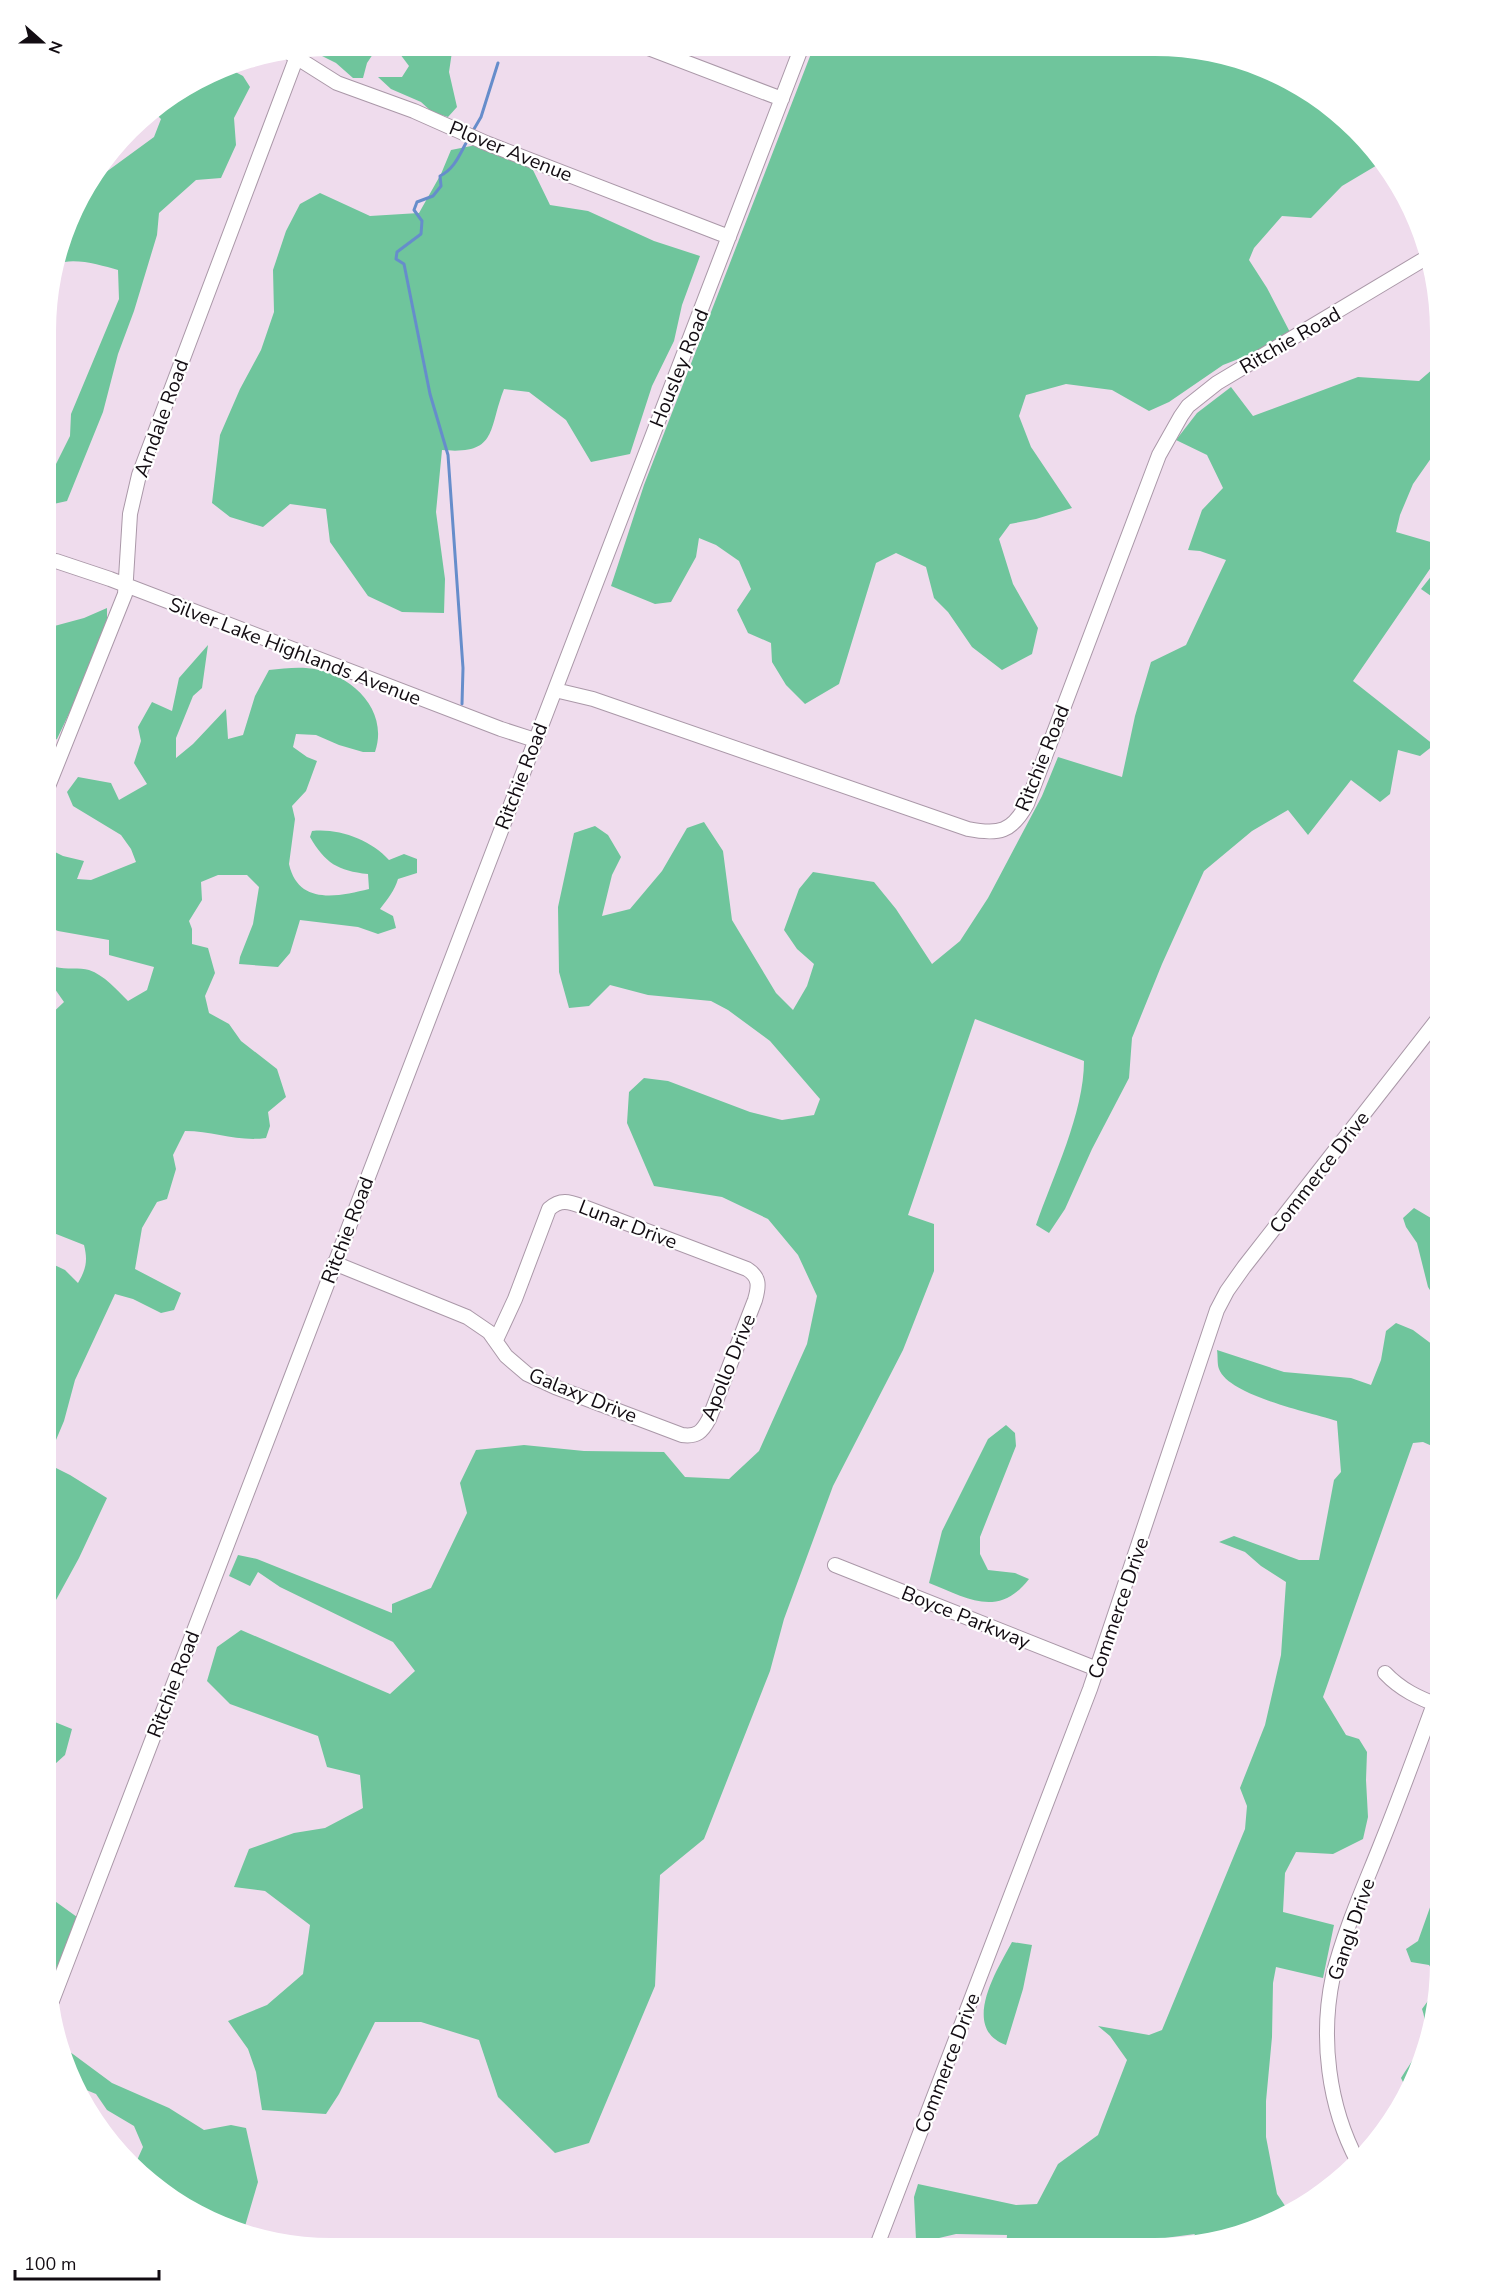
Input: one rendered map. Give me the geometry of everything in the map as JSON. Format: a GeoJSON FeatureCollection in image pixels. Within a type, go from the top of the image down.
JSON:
{"type":"FeatureCollection","features":[{"type":"Feature","properties":{"kind":"street"},"geometry":{"type":"LineString","coordinates":[[669,56],[782,99]]}},
{"type":"Feature","properties":{"kind":"street","name":"Housley Road"},"geometry":{"type":"LineString","coordinates":[[555,690],[798,56]]}},
{"type":"Feature","properties":{"kind":"street","name":"Plover Avenue"},"geometry":{"type":"LineString","coordinates":[[300,57],[337,83],[414,111],[486,143],[729,237]]}},
{"type":"Feature","properties":{"kind":"street","name":"Arndale Road"},"geometry":{"type":"LineString","coordinates":[[56,767],[121,605],[126,586],[130,514],[134,491],[293,58]]}},
{"type":"Feature","properties":{"kind":"street","name":"Ritchie Road"},"geometry":{"type":"LineString","coordinates":[[57,1988],[555,690],[593,699],[968,829],[996,832],[1009,827],[1027,804],[1143,494],[1166,440],[1181,416],[1201,395],[1217,383],[1421,261]]}},
{"type":"Feature","properties":{"kind":"street","name":"Silver Lake Highlands Avenue"},"geometry":{"type":"LineString","coordinates":[[56,561],[535,740]]}},
{"type":"Feature","properties":{"kind":"street","name":"Commerce Drive"},"geometry":{"type":"LineString","coordinates":[[880,2238],[1097,1669],[1207,1334],[1217,1310],[1244,1267],[1430,1029]]}},
{"type":"Feature","properties":{"kind":"street","name":"Lunar Drive"},"geometry":{"type":"LineString","coordinates":[[496,1340],[515,1299],[549,1209],[554,1204],[566,1201],[747,1269],[754,1273],[758,1282]]}},
{"type":"Feature","properties":{"kind":"street","name":"Galaxy Drive"},"geometry":{"type":"LineString","coordinates":[[334,1263],[467,1317],[489,1332],[506,1356],[527,1374],[555,1387],[682,1435]]}},
{"type":"Feature","properties":{"kind":"street","name":"Apollo Drive"},"geometry":{"type":"LineString","coordinates":[[682,1435],[691,1436],[700,1432],[709,1419],[754,1300],[758,1282]]}},
{"type":"Feature","properties":{"kind":"street","name":"Boyce Parkway"},"geometry":{"type":"LineString","coordinates":[[835,1565],[1097,1669]]}},
{"type":"Feature","properties":{"kind":"street"},"geometry":{"type":"LineString","coordinates":[[1385,1674],[1396,1685],[1430,1702]]}},
{"type":"Feature","properties":{"kind":"street","name":"Gangl Drive"},"geometry":{"type":"LineString","coordinates":[[1354,2153],[1339,2118],[1330,2073],[1327,2029],[1330,1991],[1338,1958],[1352,1919],[1430,1723]]}},
{"type":"Feature","properties":{"kind":"green space"},"geometry":{"type":"Polygon","coordinates":[[[322,56],[372,56],[363,78],[353,78],[336,63],[322,56]]]}},
{"type":"Feature","properties":{"kind":"green space"},"geometry":{"type":"Polygon","coordinates":[[[402,56],[451,56],[449,72],[457,107],[448,117],[432,112],[421,102],[391,89],[378,77],[402,77],[409,66],[402,56]]]}},
{"type":"Feature","properties":{"kind":"green space"},"geometry":{"type":"Polygon","coordinates":[[[810,56],[1173,56],[1209,61],[1261,76],[1293,92],[1337,124],[1376,166],[1342,186],[1311,218],[1282,216],[1254,248],[1249,260],[1267,288],[1293,338],[1223,365],[1169,402],[1149,411],[1112,390],[1066,384],[1026,395],[1019,416],[1031,447],[1072,508],[1010,524],[999,539],[1013,584],[1038,628],[1032,654],[1002,670],[972,647],[948,612],[934,598],[926,567],[896,553],[876,563],[839,684],[805,704],[786,685],[772,662],[771,643],[748,633],[737,610],[751,589],[739,561],[716,545],[699,538],[696,557],[671,602],[655,604],[611,586],[644,485],[810,56]]]}},
{"type":"Feature","properties":{"kind":"green space"},"geometry":{"type":"Polygon","coordinates":[[[236,72],[243,76],[250,87],[234,118],[236,145],[221,178],[196,180],[159,213],[157,235],[134,311],[118,354],[103,412],[67,501],[56,503],[56,464],[70,436],[71,414],[119,299],[118,270],[95,264],[64,262],[65,259],[76,225],[92,193],[106,172],[154,137],[161,119],[158,116],[163,112],[193,92],[225,76],[236,72]]]}},
{"type":"Feature","properties":{"kind":"green space"},"geometry":{"type":"Polygon","coordinates":[[[486,143],[533,170],[550,205],[588,211],[654,241],[700,256],[682,305],[674,341],[652,386],[630,454],[591,462],[566,420],[529,392],[504,389],[492,428],[482,444],[460,450],[442,450],[436,512],[445,579],[444,613],[402,612],[368,596],[330,542],[326,509],[290,504],[263,527],[230,517],[212,503],[220,435],[240,389],[261,350],[274,312],[273,270],[286,231],[300,204],[320,193],[370,216],[419,213],[441,174],[451,150],[486,143]]]}},
{"type":"Feature","properties":{"kind":"green space"},"geometry":{"type":"Polygon","coordinates":[[[1430,372],[1430,460],[1413,484],[1400,515],[1396,532],[1430,542],[1430,569],[1353,681],[1430,742],[1430,748],[1420,756],[1398,750],[1390,794],[1380,802],[1351,780],[1308,835],[1288,810],[1252,831],[1204,871],[1132,1038],[1129,1078],[1092,1149],[1065,1209],[1049,1233],[1036,1225],[1073,1123],[1083,1081],[1084,1061],[975,1019],[908,1215],[934,1224],[934,1271],[903,1350],[833,1486],[784,1619],[770,1671],[704,1839],[660,1875],[655,1986],[589,2143],[555,2153],[498,2097],[479,2040],[421,2022],[375,2022],[339,2094],[326,2114],[262,2110],[256,2072],[248,2049],[228,2021],[267,2005],[303,1974],[310,1925],[265,1891],[234,1887],[249,1849],[294,1833],[325,1828],[363,1808],[360,1775],[327,1767],[318,1736],[230,1704],[207,1681],[217,1647],[241,1630],[390,1694],[415,1671],[393,1642],[280,1587],[258,1572],[250,1586],[229,1576],[238,1555],[257,1559],[392,1613],[392,1604],[431,1588],[467,1513],[460,1483],[476,1450],[524,1445],[584,1451],[664,1452],[685,1477],[729,1479],[759,1451],[807,1344],[817,1296],[798,1255],[768,1219],[722,1197],[654,1186],[627,1123],[629,1092],[644,1078],[668,1081],[750,1112],[782,1120],[814,1115],[820,1099],[770,1041],[728,1010],[711,1001],[648,995],[610,985],[589,1006],[569,1008],[559,972],[558,907],[574,833],[595,826],[608,835],[621,857],[612,875],[602,916],[630,909],[662,871],[687,828],[704,822],[723,851],[732,920],[776,993],[793,1010],[807,986],[814,964],[797,949],[784,930],[799,889],[813,872],[874,882],[896,909],[932,964],[960,941],[988,898],[1042,796],[1058,757],[1122,777],[1135,716],[1151,662],[1186,645],[1226,560],[1200,551],[1188,550],[1202,510],[1223,488],[1207,455],[1176,440],[1197,413],[1231,387],[1253,416],[1358,377],[1419,381],[1430,372]]]}},
{"type":"Feature","properties":{"kind":"green space"},"geometry":{"type":"Polygon","coordinates":[[[1430,578],[1430,595],[1421,589],[1430,578]]]}},
{"type":"Feature","properties":{"kind":"green space"},"geometry":{"type":"Polygon","coordinates":[[[107,608],[107,624],[83,684],[56,740],[56,626],[84,618],[107,608]]]}},
{"type":"Feature","properties":{"kind":"green space"},"geometry":{"type":"Polygon","coordinates":[[[208,645],[202,688],[193,696],[176,738],[176,758],[193,744],[226,709],[228,739],[243,735],[255,696],[269,670],[306,668],[337,676],[350,684],[371,707],[378,736],[375,752],[363,752],[316,735],[296,734],[293,747],[317,761],[306,791],[292,806],[295,819],[289,864],[294,877],[310,892],[332,895],[369,889],[368,874],[348,871],[333,864],[321,853],[310,837],[312,831],[333,831],[364,841],[389,860],[404,854],[417,859],[417,873],[398,879],[393,891],[380,909],[393,916],[396,928],[378,934],[358,927],[300,920],[290,953],[278,967],[239,964],[253,924],[259,887],[247,875],[218,875],[201,882],[202,900],[189,921],[192,929],[192,944],[208,948],[215,973],[205,996],[209,1013],[229,1024],[241,1041],[277,1069],[286,1097],[268,1112],[270,1126],[266,1138],[246,1139],[185,1131],[173,1155],[176,1169],[167,1199],[157,1202],[142,1228],[135,1269],[181,1293],[174,1310],[161,1313],[133,1299],[115,1294],[75,1380],[64,1421],[56,1440],[56,1266],[65,1270],[78,1283],[86,1256],[84,1245],[56,1234],[56,1010],[64,1002],[56,991],[56,967],[95,972],[128,1001],[147,990],[154,967],[109,955],[109,940],[56,930],[56,852],[84,861],[77,879],[91,880],[136,862],[131,849],[121,835],[73,806],[67,792],[78,777],[111,783],[119,800],[147,784],[134,763],[141,741],[138,727],[152,702],[172,711],[179,678],[208,645]]]}},
{"type":"Feature","properties":{"kind":"green space"},"geometry":{"type":"Polygon","coordinates":[[[1414,1208],[1430,1217],[1430,1290],[1417,1243],[1403,1218],[1414,1208]]]}},
{"type":"Feature","properties":{"kind":"green space"},"geometry":{"type":"Polygon","coordinates":[[[1396,1323],[1413,1330],[1430,1343],[1430,1445],[1423,1442],[1413,1443],[1323,1697],[1346,1735],[1359,1739],[1367,1752],[1368,1817],[1363,1839],[1333,1854],[1296,1852],[1285,1873],[1283,1912],[1334,1925],[1323,1978],[1276,1967],[1273,1983],[1266,2137],[1277,2194],[1285,2206],[1244,2224],[1194,2235],[1165,2238],[1007,2238],[1007,2235],[956,2234],[939,2238],[916,2238],[914,2197],[918,2184],[1016,2205],[1037,2204],[1058,2164],[1098,2135],[1127,2060],[1110,2036],[1098,2026],[1149,2035],[1162,2030],[1245,1829],[1247,1806],[1240,1788],[1265,1725],[1281,1655],[1286,1582],[1261,1566],[1245,1552],[1219,1542],[1234,1536],[1299,1560],[1319,1560],[1334,1480],[1341,1472],[1337,1421],[1272,1402],[1238,1387],[1226,1379],[1219,1369],[1217,1350],[1284,1372],[1351,1378],[1371,1385],[1381,1360],[1386,1331],[1396,1323]]]}},
{"type":"Feature","properties":{"kind":"green space"},"geometry":{"type":"Polygon","coordinates":[[[1006,1425],[1015,1433],[1016,1446],[980,1537],[980,1554],[988,1570],[1015,1573],[1029,1579],[1006,1599],[982,1602],[929,1583],[942,1531],[988,1439],[1006,1425]]]}},
{"type":"Feature","properties":{"kind":"green space"},"geometry":{"type":"Polygon","coordinates":[[[56,1468],[107,1498],[79,1558],[56,1600],[56,1468]]]}},
{"type":"Feature","properties":{"kind":"green space"},"geometry":{"type":"Polygon","coordinates":[[[56,1722],[72,1729],[65,1755],[56,1763],[56,1722]]]}},
{"type":"Feature","properties":{"kind":"green space"},"geometry":{"type":"Polygon","coordinates":[[[56,1902],[77,1917],[56,1972],[56,1902]]]}},
{"type":"Feature","properties":{"kind":"green space"},"geometry":{"type":"Polygon","coordinates":[[[1430,1907],[1430,1967],[1411,1962],[1406,1949],[1418,1941],[1430,1907]]]}},
{"type":"Feature","properties":{"kind":"green space"},"geometry":{"type":"Polygon","coordinates":[[[1012,1942],[1032,1945],[1023,1989],[1006,2045],[992,2037],[985,2026],[984,2012],[991,1982],[1012,1942]]]}},
{"type":"Feature","properties":{"kind":"green space"},"geometry":{"type":"Polygon","coordinates":[[[1428,2001],[1425,2018],[1422,2009],[1428,2001]]]}},
{"type":"Feature","properties":{"kind":"green space"},"geometry":{"type":"Polygon","coordinates":[[[70,2052],[112,2083],[169,2108],[204,2130],[231,2125],[246,2128],[258,2182],[245,2225],[193,2202],[149,2170],[137,2159],[143,2147],[134,2126],[107,2110],[96,2094],[87,2090],[70,2052]]]}},
{"type":"Feature","properties":{"kind":"green space"},"geometry":{"type":"Polygon","coordinates":[[[1414,2058],[1403,2082],[1401,2078],[1414,2058]]]}},
{"type":"Feature","properties":{"kind":"waterway"},"geometry":{"type":"LineString","coordinates":[[474,129],[481,117],[498,63]]}},
{"type":"Feature","properties":{"kind":"waterway"},"geometry":{"type":"LineString","coordinates":[[462,704],[463,668],[448,455],[430,394],[404,264],[396,259],[397,252],[421,234],[422,221],[414,210],[417,202],[433,196],[441,186],[440,176],[453,166],[466,143]]}}]}
